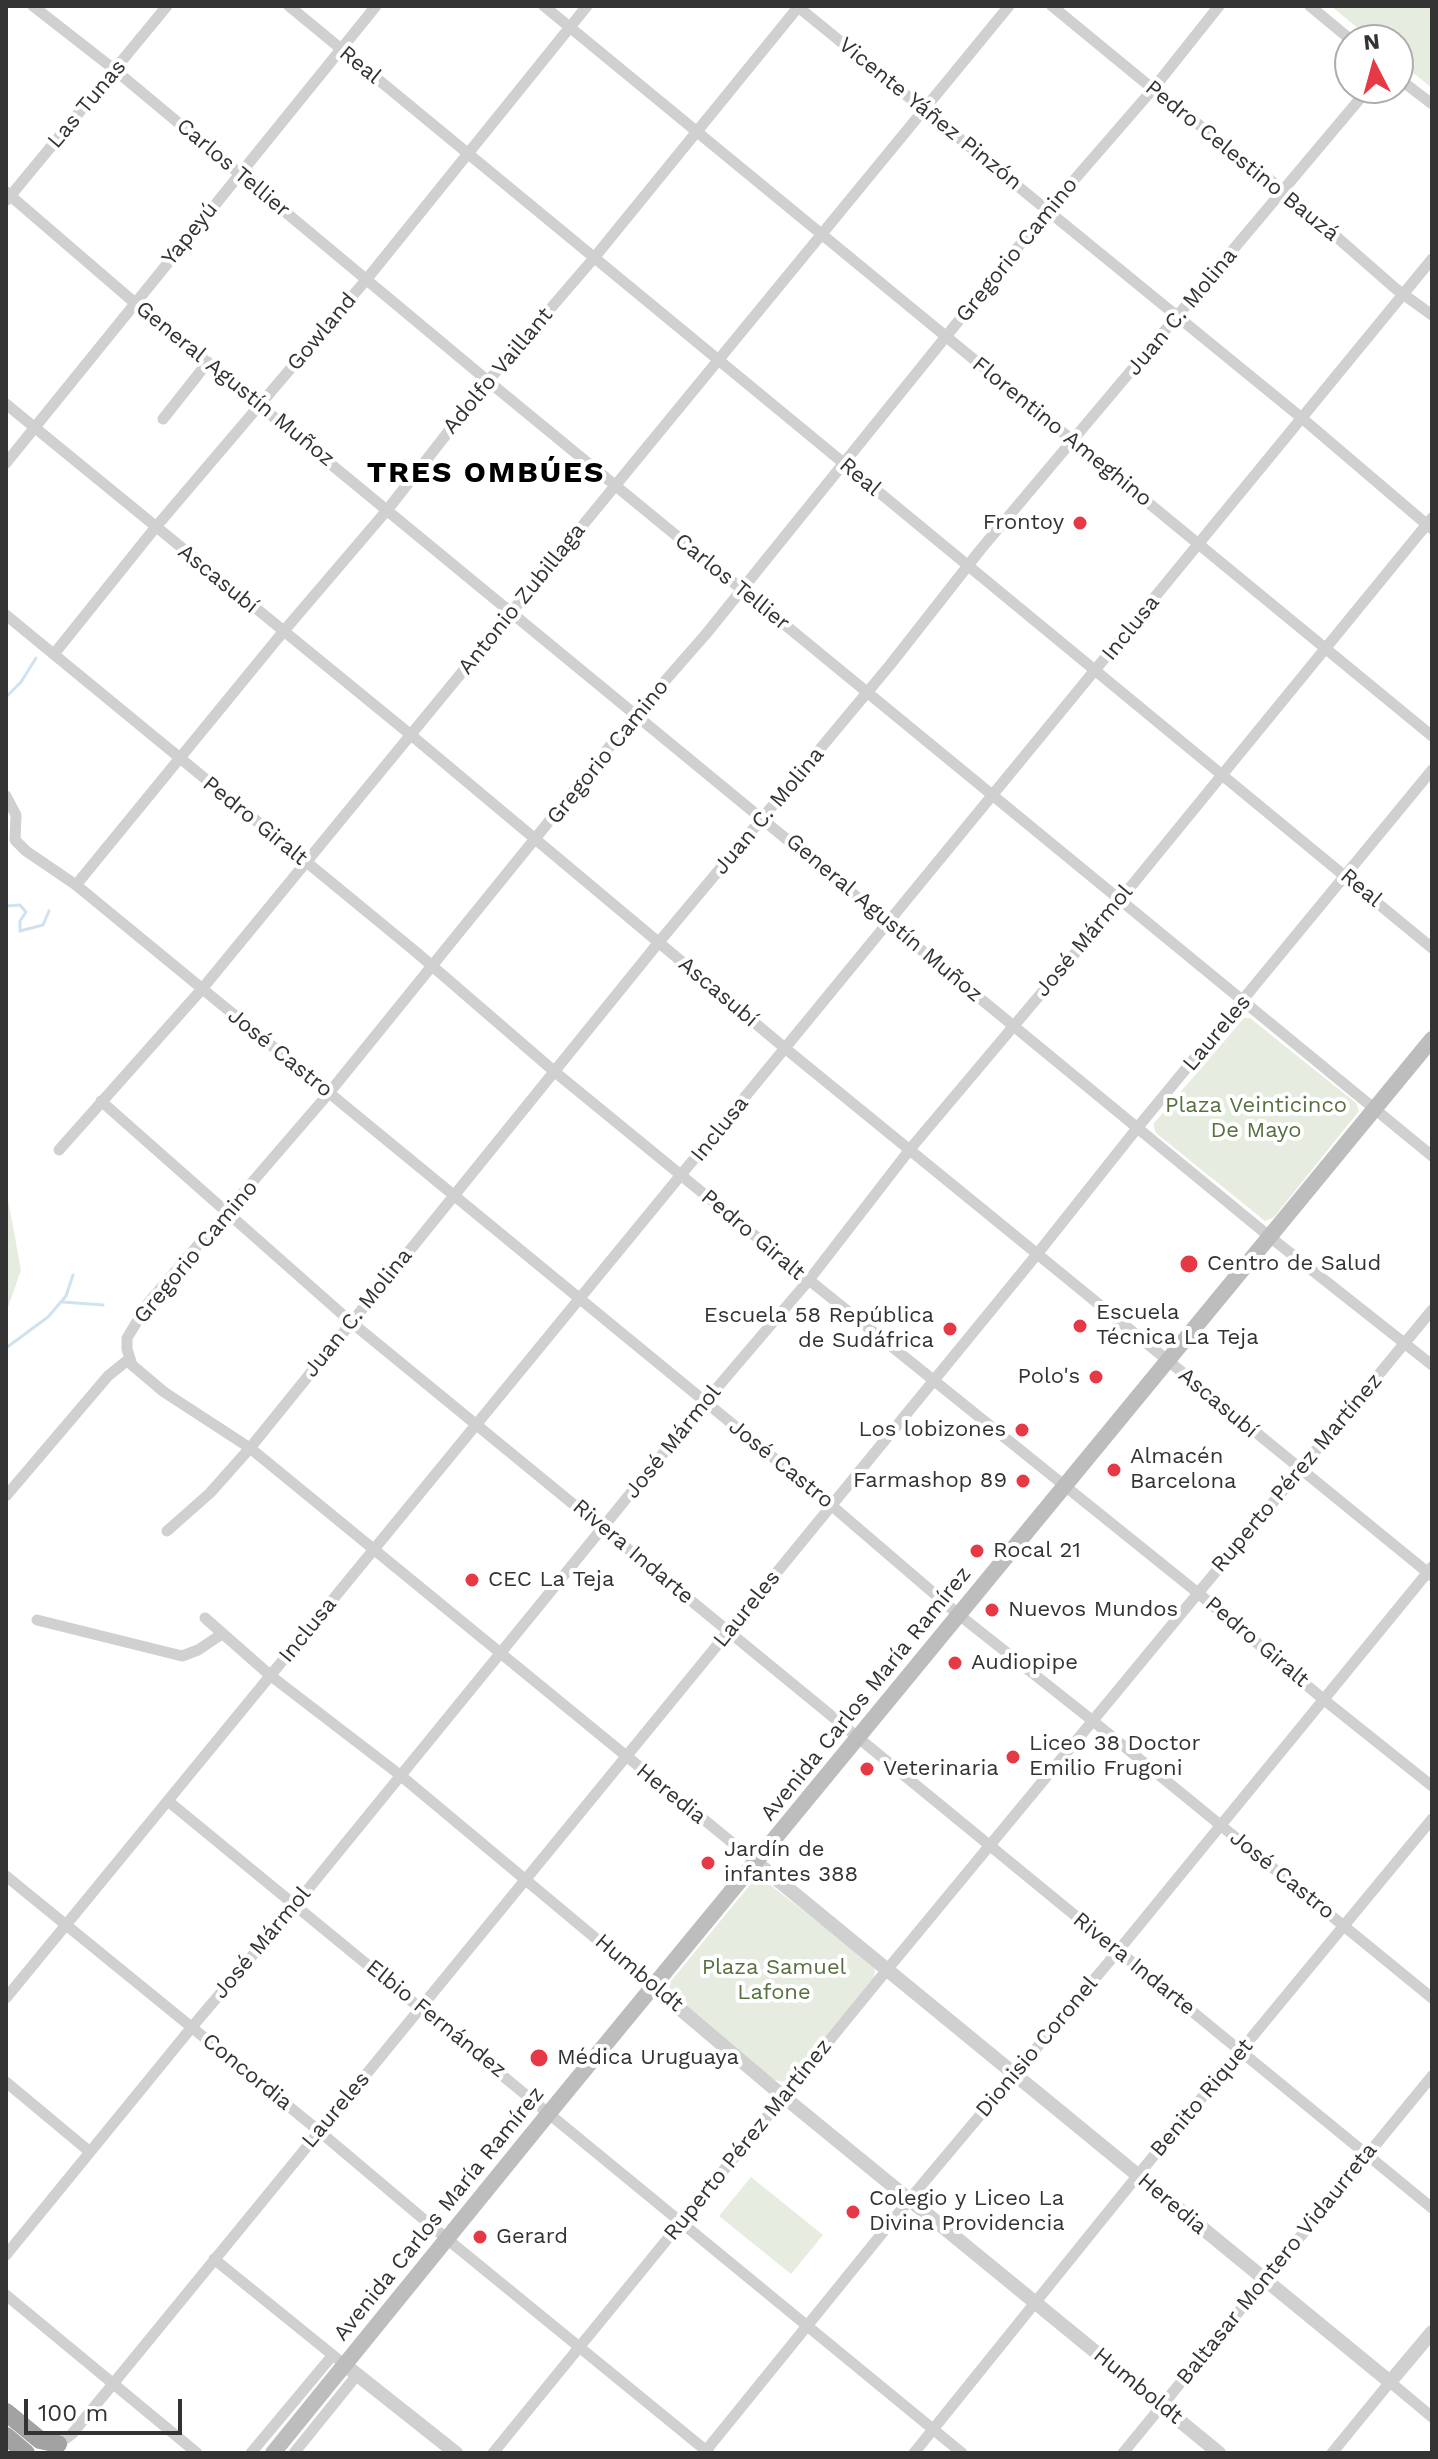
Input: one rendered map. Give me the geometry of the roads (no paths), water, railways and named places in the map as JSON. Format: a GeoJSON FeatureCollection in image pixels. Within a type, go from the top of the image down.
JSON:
{"type":"FeatureCollection","features":[{"type":"Feature","properties":{"kind":"highway"},"geometry":{"type":"LineString","coordinates":[[6,2412],[40,2440],[58,2444]]}},
{"type":"Feature","properties":{"kind":"highway"},"geometry":{"type":"LineString","coordinates":[[6,2436],[26,2453]]}},
{"type":"Feature","properties":{"kind":"main road","name":"Avenida Carlos María Ramírez"},"geometry":{"type":"LineString","coordinates":[[273,2453],[1432,1039]]}},
{"type":"Feature","properties":{"kind":"street","name":"Carlos Tellier"},"geometry":{"type":"LineString","coordinates":[[33,6],[115,70],[615,486],[1432,1156]]}},
{"type":"Feature","properties":{"kind":"street","name":"Las Tunas"},"geometry":{"type":"LineString","coordinates":[[8,196],[167,6]]}},
{"type":"Feature","properties":{"kind":"street","name":"Real"},"geometry":{"type":"LineString","coordinates":[[289,6],[1432,948]]}},
{"type":"Feature","properties":{"kind":"street","name":"Yapeyú"},"geometry":{"type":"LineString","coordinates":[[6,463],[376,6]]}},
{"type":"Feature","properties":{"kind":"street","name":"Florentino Ameghino"},"geometry":{"type":"LineString","coordinates":[[544,6],[1432,736]]}},
{"type":"Feature","properties":{"kind":"street","name":"Gowland"},"geometry":{"type":"LineString","coordinates":[[54,654],[155,528],[366,280],[587,6]]}},
{"type":"Feature","properties":{"kind":"street","name":"Vicente Yáñez Pinzón"},"geometry":{"type":"LineString","coordinates":[[798,6],[1430,524]]}},
{"type":"Feature","properties":{"kind":"street","name":"Adolfo Vaillant"},"geometry":{"type":"LineString","coordinates":[[76,885],[388,509],[488,381],[698,132],[798,6]]}},
{"type":"Feature","properties":{"kind":"street","name":"Antonio Zubillaga"},"geometry":{"type":"LineString","coordinates":[[59,1150],[202,989],[1009,6]]}},
{"type":"Feature","properties":{"kind":"street","name":"Pedro Celestino Bauzá"},"geometry":{"type":"LineString","coordinates":[[1052,6],[1283,190],[1403,294],[1432,315]]}},
{"type":"Feature","properties":{"kind":"street","name":"Gregorio Camino"},"geometry":{"type":"LineString","coordinates":[[129,1359],[126,1343],[129,1333],[149,1302],[329,1093],[1048,210],[1153,89],[1219,6]]}},
{"type":"Feature","properties":{"kind":"street"},"geometry":{"type":"LineString","coordinates":[[1310,6],[1334,26]]}},
{"type":"Feature","properties":{"kind":"street"},"geometry":{"type":"LineString","coordinates":[[1414,90],[1432,104]]}},
{"type":"Feature","properties":{"kind":"street","name":"Juan C. Molina"},"geometry":{"type":"LineString","coordinates":[[167,1531],[210,1493],[250,1448],[659,942],[1356,104]]}},
{"type":"Feature","properties":{"kind":"street","name":"General Agustín Muñoz"},"geometry":{"type":"LineString","coordinates":[[8,196],[1270,1237],[1432,1365]]}},
{"type":"Feature","properties":{"kind":"street","name":"Inclusa"},"geometry":{"type":"LineString","coordinates":[[6,1998],[1432,259]]}},
{"type":"Feature","properties":{"kind":"street"},"geometry":{"type":"LineString","coordinates":[[163,419],[208,362]]}},
{"type":"Feature","properties":{"kind":"street","name":"Ascasubí"},"geometry":{"type":"LineString","coordinates":[[6,404],[1299,1470],[1430,1572]]}},
{"type":"Feature","properties":{"kind":"street","name":"José Mármol"},"geometry":{"type":"LineString","coordinates":[[6,2255],[705,1402],[809,1280],[911,1148],[1430,524]]}},
{"type":"Feature","properties":{"kind":"street","name":"Pedro Giralt"},"geometry":{"type":"LineString","coordinates":[[6,615],[555,1072],[1432,1786]]}},
{"type":"Feature","properties":{"kind":"street","name":"Laureles"},"geometry":{"type":"LineString","coordinates":[[58,2444],[72,2434],[1432,770]]}},
{"type":"Feature","properties":{"kind":"street","name":"José Castro"},"geometry":{"type":"LineString","coordinates":[[6,796],[16,815],[14,833],[19,845],[49,869],[76,885],[831,1505],[958,1614],[1432,1998]]}},
{"type":"Feature","properties":{"kind":"street","name":"Rivera Indarte"},"geometry":{"type":"LineString","coordinates":[[101,1101],[351,1322],[1432,2208]]}},
{"type":"Feature","properties":{"kind":"street","name":"Ruperto Pérez Martínez"},"geometry":{"type":"LineString","coordinates":[[493,2453],[1432,1310]]}},
{"type":"Feature","properties":{"kind":"street"},"geometry":{"type":"LineString","coordinates":[[6,1496],[108,1376],[129,1359]]}},
{"type":"Feature","properties":{"kind":"street","name":"Heredia"},"geometry":{"type":"LineString","coordinates":[[129,1359],[139,1371],[186,1409],[250,1448],[1432,2417]]}},
{"type":"Feature","properties":{"kind":"street","name":"Dionisio Coronel"},"geometry":{"type":"LineString","coordinates":[[706,2452],[910,2199],[1430,1572]]}},
{"type":"Feature","properties":{"kind":"street","name":"Humboldt"},"geometry":{"type":"LineString","coordinates":[[205,1618],[271,1676],[400,1775],[527,1879],[784,2097],[1219,2453]]}},
{"type":"Feature","properties":{"kind":"street"},"geometry":{"type":"LineString","coordinates":[[37,1620],[182,1656],[198,1650],[222,1634]]}},
{"type":"Feature","properties":{"kind":"street","name":"Elbio Fernández"},"geometry":{"type":"LineString","coordinates":[[168,1801],[962,2453]]}},
{"type":"Feature","properties":{"kind":"street","name":"Benito Riquet"},"geometry":{"type":"LineString","coordinates":[[914,2453],[1138,2175],[1432,1819]]}},
{"type":"Feature","properties":{"kind":"street","name":"Concordia"},"geometry":{"type":"LineString","coordinates":[[6,1876],[706,2452]]}},
{"type":"Feature","properties":{"kind":"street","name":"Baltasar Montero Vidaurreta"},"geometry":{"type":"LineString","coordinates":[[1123,2453],[1432,2076]]}},
{"type":"Feature","properties":{"kind":"street"},"geometry":{"type":"LineString","coordinates":[[6,2082],[90,2152]]}},
{"type":"Feature","properties":{"kind":"street"},"geometry":{"type":"LineString","coordinates":[[214,2259],[456,2453]]}},
{"type":"Feature","properties":{"kind":"street"},"geometry":{"type":"LineString","coordinates":[[6,2295],[197,2453]]}},
{"type":"Feature","properties":{"kind":"street"},"geometry":{"type":"LineString","coordinates":[[1332,2453],[1432,2332]]}},
{"type":"Feature","properties":{"kind":"street","name":"Avenida Carlos María Ramírez"},"geometry":{"type":"LineString","coordinates":[[251,2453],[345,2365]]}},
{"type":"Feature","properties":{"kind":"street","name":"Avenida Carlos María Ramírez"},"geometry":{"type":"LineString","coordinates":[[294,2453],[345,2365]]}},
{"type":"Feature","properties":{"kind":"waterway"},"geometry":{"type":"LineString","coordinates":[[6,697],[21,682],[36,658]]}},
{"type":"Feature","properties":{"kind":"waterway"},"geometry":{"type":"LineString","coordinates":[[6,906],[20,905],[26,912],[20,921],[20,931],[43,925],[49,911]]}},
{"type":"Feature","properties":{"kind":"waterway"},"geometry":{"type":"LineString","coordinates":[[6,1348],[48,1317],[66,1296],[73,1275]]}},
{"type":"Feature","properties":{"kind":"waterway"},"geometry":{"type":"LineString","coordinates":[[63,1302],[103,1305]]}},
{"type":"Feature","properties":{"kind":"place","name":"Frontoy"},"geometry":{"type":"Point","coordinates":[1080,523]}},
{"type":"Feature","properties":{"kind":"place","name":"Centro de Salud"},"geometry":{"type":"Point","coordinates":[1189,1264]}},
{"type":"Feature","properties":{"kind":"place","name":"Escuela Técnica La Teja"},"geometry":{"type":"Point","coordinates":[1080,1326]}},
{"type":"Feature","properties":{"kind":"place","name":"Escuela 58 República de Sudáfrica"},"geometry":{"type":"Point","coordinates":[950,1329]}},
{"type":"Feature","properties":{"kind":"place","name":"Polo's"},"geometry":{"type":"Point","coordinates":[1096,1377]}},
{"type":"Feature","properties":{"kind":"place","name":"Los lobizones"},"geometry":{"type":"Point","coordinates":[1022,1430]}},
{"type":"Feature","properties":{"kind":"place","name":"Almacén Barcelona"},"geometry":{"type":"Point","coordinates":[1114,1470]}},
{"type":"Feature","properties":{"kind":"place","name":"Farmashop 89"},"geometry":{"type":"Point","coordinates":[1023,1481]}},
{"type":"Feature","properties":{"kind":"place","name":"Rocal 21"},"geometry":{"type":"Point","coordinates":[977,1551]}},
{"type":"Feature","properties":{"kind":"place","name":"CEC La Teja"},"geometry":{"type":"Point","coordinates":[472,1580]}},
{"type":"Feature","properties":{"kind":"place","name":"Nuevos Mundos"},"geometry":{"type":"Point","coordinates":[992,1610]}},
{"type":"Feature","properties":{"kind":"place","name":"Audiopipe"},"geometry":{"type":"Point","coordinates":[955,1663]}},
{"type":"Feature","properties":{"kind":"place","name":"Liceo 38 Doctor Emilio Frugoni"},"geometry":{"type":"Point","coordinates":[1013,1757]}},
{"type":"Feature","properties":{"kind":"place","name":"Veterinaria"},"geometry":{"type":"Point","coordinates":[867,1769]}},
{"type":"Feature","properties":{"kind":"place","name":"Jardín de infantes 388"},"geometry":{"type":"Point","coordinates":[708,1863]}},
{"type":"Feature","properties":{"kind":"place","name":"Médica Uruguaya"},"geometry":{"type":"Point","coordinates":[539,2058]}},
{"type":"Feature","properties":{"kind":"place","name":"Colegio y Liceo La Divina Providencia"},"geometry":{"type":"Point","coordinates":[853,2212]}},
{"type":"Feature","properties":{"kind":"place","name":"Gerard"},"geometry":{"type":"Point","coordinates":[480,2237]}},
{"type":"Feature","properties":{"kind":"district","name":"TRES OMBÚES"},"geometry":{"type":"Point","coordinates":[486,473]}},
{"type":"Feature","properties":{"kind":"park label","name":"Plaza Veinticinco De Mayo"},"geometry":{"type":"Point","coordinates":[1256,1118]}},
{"type":"Feature","properties":{"kind":"park label","name":"Plaza Samuel Lafone"},"geometry":{"type":"Point","coordinates":[774,1980]}}]}
